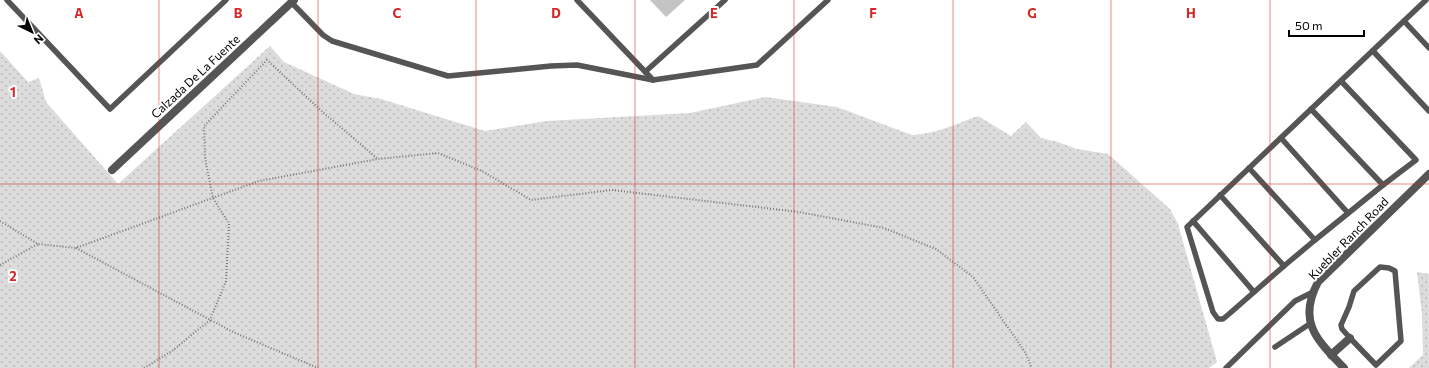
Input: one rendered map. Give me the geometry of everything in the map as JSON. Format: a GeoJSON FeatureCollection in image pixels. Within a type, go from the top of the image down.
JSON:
{"type":"FeatureCollection","features":[{"type":"Feature","properties":{"kind":"street","name":"Calzada De La Fuente"},"geometry":{"type":"LineString","coordinates":[[112,170],[293,1]]}},
{"type":"Feature","properties":{"kind":"street","name":"Kuebler Ranch Road"},"geometry":{"type":"LineString","coordinates":[[1344,368],[1319,340],[1310,324],[1310,299],[1313,292],[1318,282],[1429,174]]}},
{"type":"Feature","properties":{"kind":"street"},"geometry":{"type":"LineString","coordinates":[[1331,355],[1350,338]]}},
{"type":"Feature","properties":{"kind":"lane"},"geometry":{"type":"LineString","coordinates":[[7,0],[110,109],[226,0]]}},
{"type":"Feature","properties":{"kind":"lane"},"geometry":{"type":"LineString","coordinates":[[577,0],[653,80]]}},
{"type":"Feature","properties":{"kind":"lane"},"geometry":{"type":"LineString","coordinates":[[645,72],[725,0]]}},
{"type":"Feature","properties":{"kind":"lane"},"geometry":{"type":"LineString","coordinates":[[293,1],[323,35],[332,41],[448,76],[551,66],[577,65],[653,80],[758,65],[828,0]]}},
{"type":"Feature","properties":{"kind":"lane"},"geometry":{"type":"LineString","coordinates":[[1341,81],[1416,160],[1315,240],[1223,318],[1218,318],[1213,312],[1187,227],[1426,0]]}},
{"type":"Feature","properties":{"kind":"lane"},"geometry":{"type":"LineString","coordinates":[[1404,21],[1429,48]]}},
{"type":"Feature","properties":{"kind":"lane"},"geometry":{"type":"LineString","coordinates":[[1373,51],[1429,111]]}},
{"type":"Feature","properties":{"kind":"lane"},"geometry":{"type":"LineString","coordinates":[[1311,110],[1383,185]]}},
{"type":"Feature","properties":{"kind":"lane"},"geometry":{"type":"LineString","coordinates":[[1281,138],[1348,214]]}},
{"type":"Feature","properties":{"kind":"lane"},"geometry":{"type":"LineString","coordinates":[[1249,168],[1315,240]]}},
{"type":"Feature","properties":{"kind":"lane"},"geometry":{"type":"LineString","coordinates":[[1220,195],[1284,266]]}},
{"type":"Feature","properties":{"kind":"lane"},"geometry":{"type":"LineString","coordinates":[[1193,221],[1254,292]]}},
{"type":"Feature","properties":{"kind":"lane"},"geometry":{"type":"LineString","coordinates":[[1380,267],[1389,268],[1395,271],[1401,341],[1376,365],[1350,338],[1342,329],[1341,325],[1354,291],[1380,267]]}},
{"type":"Feature","properties":{"kind":"lane"},"geometry":{"type":"LineString","coordinates":[[1226,368],[1295,301],[1313,292]]}},
{"type":"Feature","properties":{"kind":"lane"},"geometry":{"type":"LineString","coordinates":[[1275,347],[1310,324]]}},
{"type":"Feature","properties":{"kind":"path"},"geometry":{"type":"LineString","coordinates":[[144,368],[172,351],[210,320],[226,281],[229,224],[213,198],[205,158],[204,126],[267,60],[325,114],[378,159]]}},
{"type":"Feature","properties":{"kind":"path"},"geometry":{"type":"LineString","coordinates":[[76,248],[259,181],[378,159],[438,153],[482,171],[531,200],[612,190],[799,212],[884,228],[936,249],[973,277],[1025,352],[1032,368]]}},
{"type":"Feature","properties":{"kind":"path"},"geometry":{"type":"LineString","coordinates":[[0,221],[38,244],[76,248],[232,332],[318,368]]}},
{"type":"Feature","properties":{"kind":"path"},"geometry":{"type":"LineString","coordinates":[[0,265],[38,244]]}},
{"type":"Feature","properties":{"kind":"shaded area"},"geometry":{"type":"Polygon","coordinates":[[[270,46],[284,62],[354,94],[381,99],[485,131],[547,121],[690,113],[765,97],[837,107],[912,135],[937,131],[978,116],[1011,136],[1026,122],[1041,138],[1077,149],[1108,154],[1170,209],[1178,224],[1217,362],[1209,368],[0,368],[0,51],[28,82],[39,78],[46,102],[118,184],[270,46]]]}},
{"type":"Feature","properties":{"kind":"shaded area"},"geometry":{"type":"Polygon","coordinates":[[[1417,272],[1429,274],[1429,368],[1409,368],[1423,355],[1422,314],[1417,272]]]}},
{"type":"Feature","properties":{"kind":"building"},"geometry":{"type":"Polygon","coordinates":[[[650,0],[685,0],[666,17],[650,0]]]}}]}
